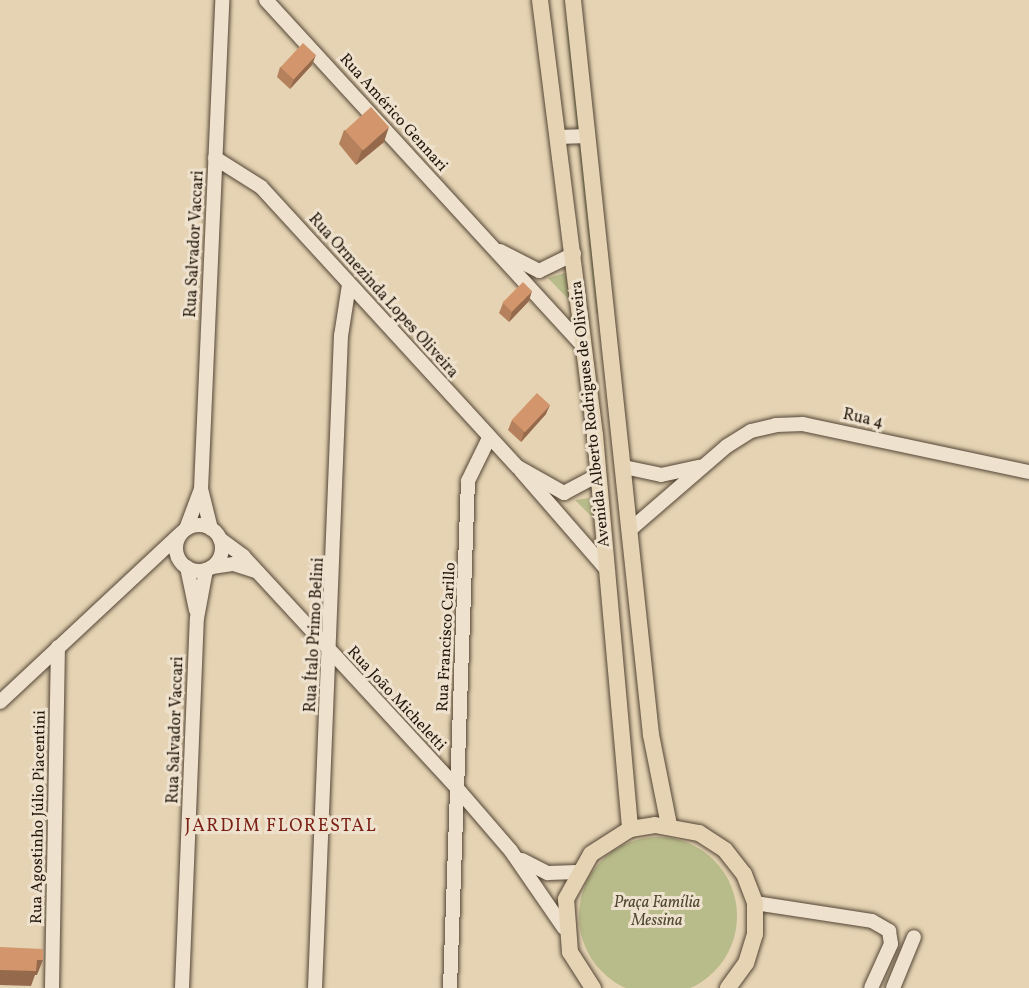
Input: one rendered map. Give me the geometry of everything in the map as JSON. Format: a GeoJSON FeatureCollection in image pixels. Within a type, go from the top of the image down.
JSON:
{"type":"FeatureCollection","features":[{"type":"Feature","properties":{"kind":"main road","name":"Avenida Alberto Rodrigues de Oliveira"},"geometry":{"type":"LineString","coordinates":[[540,0],[584,346],[608,571],[630,829]]}},
{"type":"Feature","properties":{"kind":"main road","name":"Avenida Alberto Rodrigues de Oliveira"},"geometry":{"type":"LineString","coordinates":[[573,0],[632,528],[651,735],[669,825]]}},
{"type":"Feature","properties":{"kind":"main road"},"geometry":{"type":"LineString","coordinates":[[593,988],[570,952],[564,928],[566,899],[577,872],[591,854],[630,829],[669,825],[699,833],[725,849],[744,874],[754,903],[755,934],[746,963],[728,988]]}},
{"type":"Feature","properties":{"kind":"street","name":"Rua Salvador Vaccari"},"geometry":{"type":"LineString","coordinates":[[183,532],[201,489],[222,0]]}},
{"type":"Feature","properties":{"kind":"street","name":"Rua Américo Gennari"},"geometry":{"type":"LineString","coordinates":[[266,0],[584,346]]}},
{"type":"Feature","properties":{"kind":"street"},"geometry":{"type":"LineString","coordinates":[[558,137],[588,136]]}},
{"type":"Feature","properties":{"kind":"street","name":"Rua Ormezinda Lopes Oliveira"},"geometry":{"type":"LineString","coordinates":[[215,158],[261,187],[518,467],[530,487],[608,571]]}},
{"type":"Feature","properties":{"kind":"street","name":"Rua Américo Gennari"},"geometry":{"type":"LineString","coordinates":[[496,248],[539,271],[574,254]]}},
{"type":"Feature","properties":{"kind":"street","name":"Rua Ítalo Primo Belini"},"geometry":{"type":"LineString","coordinates":[[315,988],[341,336],[349,285]]}},
{"type":"Feature","properties":{"kind":"street","name":"Rua 4"},"geometry":{"type":"LineString","coordinates":[[632,528],[700,467],[751,431],[803,424],[1029,472]]}},
{"type":"Feature","properties":{"kind":"street","name":"Rua Francisco Carillo"},"geometry":{"type":"LineString","coordinates":[[450,988],[468,481],[489,438]]}},
{"type":"Feature","properties":{"kind":"street","name":"Rua Ormezinda Lopes Oliveira"},"geometry":{"type":"LineString","coordinates":[[518,467],[564,493],[598,475]]}},
{"type":"Feature","properties":{"kind":"street","name":"Rua 4"},"geometry":{"type":"LineString","coordinates":[[624,467],[661,475],[700,467]]}},
{"type":"Feature","properties":{"kind":"street","name":"Rua Salvador Vaccari"},"geometry":{"type":"LineString","coordinates":[[201,489],[216,534]]}},
{"type":"Feature","properties":{"kind":"street"},"geometry":{"type":"LineString","coordinates":[[183,532],[176,549],[184,565]]}},
{"type":"Feature","properties":{"kind":"street"},"geometry":{"type":"LineString","coordinates":[[0,702],[183,532],[216,534],[221,554],[209,568]]}},
{"type":"Feature","properties":{"kind":"street","name":"Rua João Micheletti"},"geometry":{"type":"LineString","coordinates":[[216,534],[255,572],[456,788],[511,851],[564,928]]}},
{"type":"Feature","properties":{"kind":"street"},"geometry":{"type":"LineString","coordinates":[[150,564],[209,568],[234,564],[255,572]]}},
{"type":"Feature","properties":{"kind":"street","name":"Rua Salvador Vaccari"},"geometry":{"type":"LineString","coordinates":[[184,565],[197,618]]}},
{"type":"Feature","properties":{"kind":"street","name":"Rua Salvador Vaccari"},"geometry":{"type":"LineString","coordinates":[[182,988],[197,618],[209,568]]}},
{"type":"Feature","properties":{"kind":"street","name":"Rua Agostinho Júlio Piacentini"},"geometry":{"type":"LineString","coordinates":[[52,988],[58,647]]}},
{"type":"Feature","properties":{"kind":"street","name":"Rua João Micheletti"},"geometry":{"type":"LineString","coordinates":[[511,851],[537,870],[577,872]]}},
{"type":"Feature","properties":{"kind":"street"},"geometry":{"type":"LineString","coordinates":[[754,903],[872,921],[890,931],[891,944],[871,988]]}},
{"type":"Feature","properties":{"kind":"street"},"geometry":{"type":"LineString","coordinates":[[893,988],[914,937]]}},
{"type":"Feature","properties":{"kind":"green space"},"geometry":{"type":"Polygon","coordinates":[[[576,24],[606,312],[596,313],[566,25],[576,24]]]}},
{"type":"Feature","properties":{"kind":"green space"},"geometry":{"type":"Polygon","coordinates":[[[565,273],[571,302],[548,278],[565,273]]]}},
{"type":"Feature","properties":{"kind":"green space"},"geometry":{"type":"Polygon","coordinates":[[[590,498],[593,518],[575,500],[590,498]]]}},
{"type":"Feature","properties":{"kind":"green space","name":"Praça Família Messina"},"geometry":{"type":"Polygon","coordinates":[[[658,837],[673,838],[688,843],[702,850],[714,860],[724,872],[731,886],[736,901],[736,931],[731,946],[724,960],[714,972],[702,982],[688,989],[673,994],[658,995],[643,994],[628,989],[614,982],[602,972],[592,960],[585,946],[580,931],[579,916],[580,901],[585,886],[592,872],[602,860],[614,850],[628,843],[643,838],[658,837]]]}},
{"type":"Feature","properties":{"kind":"building"},"geometry":{"type":"Polygon","coordinates":[[[303,43],[316,55],[294,79],[280,67],[303,43]]]}},
{"type":"Feature","properties":{"kind":"building"},"geometry":{"type":"Polygon","coordinates":[[[371,107],[389,127],[363,150],[345,130],[371,107]]]}},
{"type":"Feature","properties":{"kind":"building"},"geometry":{"type":"Polygon","coordinates":[[[523,282],[532,291],[512,312],[502,303],[523,282]]]}},
{"type":"Feature","properties":{"kind":"building"},"geometry":{"type":"Polygon","coordinates":[[[537,393],[550,405],[525,432],[512,420],[537,393]]]}},
{"type":"Feature","properties":{"kind":"building"},"geometry":{"type":"Polygon","coordinates":[[[0,947],[43,949],[43,960],[37,960],[36,971],[0,970],[0,947]]]}},
{"type":"Feature","properties":{"kind":"district","name":"JARDIM FLORESTAL"},"geometry":{"type":"Point","coordinates":[281,827]}}]}
